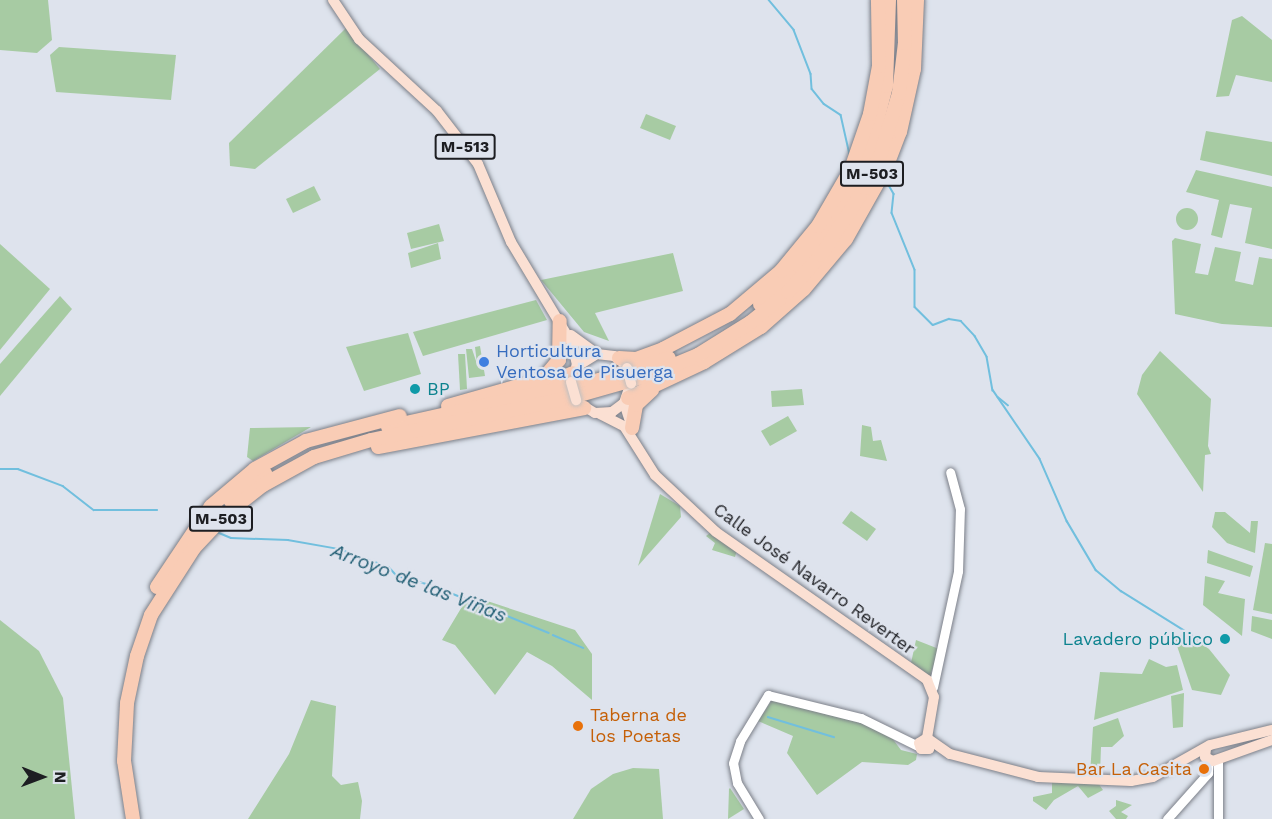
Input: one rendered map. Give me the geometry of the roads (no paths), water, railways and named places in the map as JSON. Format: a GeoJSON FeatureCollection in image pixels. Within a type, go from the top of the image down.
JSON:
{"type":"FeatureCollection","features":[{"type":"Feature","properties":{"kind":"highway","name":"M-503"},"geometry":{"type":"LineString","coordinates":[[868,0],[880,39]]}},
{"type":"Feature","properties":{"kind":"highway","name":"M-503"},"geometry":{"type":"LineString","coordinates":[[623,363],[671,345],[751,298],[781,271],[818,226],[851,169],[874,97],[880,39],[878,0]]}},
{"type":"Feature","properties":{"kind":"highway","name":"M-503"},"geometry":{"type":"LineString","coordinates":[[125,819],[116,762],[118,703],[129,656],[155,591],[187,546],[221,508],[247,484],[303,453],[370,431],[492,406],[664,360],[688,351],[748,313],[814,248],[856,183],[882,109],[890,23],[887,0]]}},
{"type":"Feature","properties":{"kind":"highway","name":"M-503"},"geometry":{"type":"LineString","coordinates":[[133,819],[124,761],[127,704],[137,656],[152,615],[194,548],[226,514],[279,476],[332,450],[568,398],[650,375],[698,355],[751,322],[788,292],[846,220],[869,180],[893,116],[905,44],[904,0]]}},
{"type":"Feature","properties":{"kind":"highway","name":"M-503"},"geometry":{"type":"LineString","coordinates":[[693,368],[737,343],[781,310],[846,239],[886,168],[900,132],[914,69],[917,0]]}},
{"type":"Feature","properties":{"kind":"highway"},"geometry":{"type":"LineString","coordinates":[[846,220],[870,189],[900,132]]}},
{"type":"Feature","properties":{"kind":"highway"},"geometry":{"type":"LineString","coordinates":[[448,406],[543,379],[559,360],[562,324]]}},
{"type":"Feature","properties":{"kind":"highway"},"geometry":{"type":"LineString","coordinates":[[626,400],[693,368]]}},
{"type":"Feature","properties":{"kind":"highway"},"geometry":{"type":"LineString","coordinates":[[632,428],[633,411],[646,393],[693,368]]}},
{"type":"Feature","properties":{"kind":"highway"},"geometry":{"type":"LineString","coordinates":[[155,591],[211,507],[255,469],[330,432],[548,384],[574,373]]}},
{"type":"Feature","properties":{"kind":"highway"},"geometry":{"type":"LineString","coordinates":[[279,476],[360,450],[580,404]]}},
{"type":"Feature","properties":{"kind":"main road","name":"M-513"},"geometry":{"type":"LineString","coordinates":[[333,0],[359,39],[391,72],[423,97],[472,156],[511,243],[573,345],[574,373]]}},
{"type":"Feature","properties":{"kind":"main road","name":"M-513"},"geometry":{"type":"LineString","coordinates":[[562,324],[597,354]]}},
{"type":"Feature","properties":{"kind":"main road"},"geometry":{"type":"LineString","coordinates":[[597,354],[623,363],[631,383],[626,400],[612,412],[600,414],[580,404],[574,373],[597,354]]}},
{"type":"Feature","properties":{"kind":"main road","name":"Calle José Navarro Reverter"},"geometry":{"type":"LineString","coordinates":[[626,400],[632,428],[678,496]]}},
{"type":"Feature","properties":{"kind":"main road","name":"Calle José Navarro Reverter"},"geometry":{"type":"LineString","coordinates":[[600,414],[624,426],[651,470],[724,538],[933,687]]}},
{"type":"Feature","properties":{"kind":"main road"},"geometry":{"type":"LineString","coordinates":[[933,687],[925,742],[950,754],[1038,777],[1088,781],[1153,777],[1211,747],[1272,730]]}},
{"type":"Feature","properties":{"kind":"main road"},"geometry":{"type":"LineString","coordinates":[[1213,759],[1272,740]]}},
{"type":"Feature","properties":{"kind":"main road"},"geometry":{"type":"LineString","coordinates":[[1211,747],[1220,751],[1213,759]]}},
{"type":"Feature","properties":{"kind":"street"},"geometry":{"type":"LineString","coordinates":[[933,687],[958,571],[960,509],[950,472]]}},
{"type":"Feature","properties":{"kind":"street"},"geometry":{"type":"LineString","coordinates":[[759,819],[737,783],[734,763],[744,734],[771,694],[861,718],[897,736],[925,742]]}},
{"type":"Feature","properties":{"kind":"street"},"geometry":{"type":"LineString","coordinates":[[1218,819],[1221,774],[1232,753]]}},
{"type":"Feature","properties":{"kind":"street"},"geometry":{"type":"LineString","coordinates":[[1213,759],[1221,774]]}},
{"type":"Feature","properties":{"kind":"street"},"geometry":{"type":"LineString","coordinates":[[1167,819],[1208,773],[1213,759]]}},
{"type":"Feature","properties":{"kind":"waterway"},"geometry":{"type":"LineString","coordinates":[[769,0],[794,30],[811,74],[812,89],[824,104],[841,115],[850,155]]}},
{"type":"Feature","properties":{"kind":"waterway"},"geometry":{"type":"LineString","coordinates":[[886,180],[894,194],[892,213],[915,270],[915,307],[933,325],[949,319],[961,321],[975,336],[987,357],[993,390],[1040,459],[1067,521],[1096,570],[1121,591],[1206,644]]}},
{"type":"Feature","properties":{"kind":"waterway"},"geometry":{"type":"LineString","coordinates":[[998,397],[1008,405]]}},
{"type":"Feature","properties":{"kind":"waterway","name":"Arroyo de las Viñas"},"geometry":{"type":"LineString","coordinates":[[0,469],[18,469],[63,486],[94,510],[157,510]]}},
{"type":"Feature","properties":{"kind":"waterway","name":"Arroyo de las Viñas"},"geometry":{"type":"LineString","coordinates":[[217,532],[231,538],[288,540],[339,549],[389,567],[397,576],[431,585],[549,633]]}},
{"type":"Feature","properties":{"kind":"waterway","name":"Arroyo de las Viñas"},"geometry":{"type":"LineString","coordinates":[[553,635],[583,648]]}},
{"type":"Feature","properties":{"kind":"waterway","name":"Arroyo de las Viñas"},"geometry":{"type":"LineString","coordinates":[[768,717],[834,737]]}},
{"type":"Feature","properties":{"kind":"place","name":"Horticultura Ventosa de Pisuerga"},"geometry":{"type":"Point","coordinates":[484,362]}},
{"type":"Feature","properties":{"kind":"place","name":"BP"},"geometry":{"type":"Point","coordinates":[415,389]}},
{"type":"Feature","properties":{"kind":"place","name":"Lavadero público"},"geometry":{"type":"Point","coordinates":[1225,639]}},
{"type":"Feature","properties":{"kind":"place","name":"Taberna de los Poetas"},"geometry":{"type":"Point","coordinates":[578,726]}},
{"type":"Feature","properties":{"kind":"place","name":"Bar La Casita"},"geometry":{"type":"Point","coordinates":[1204,769]}}]}
